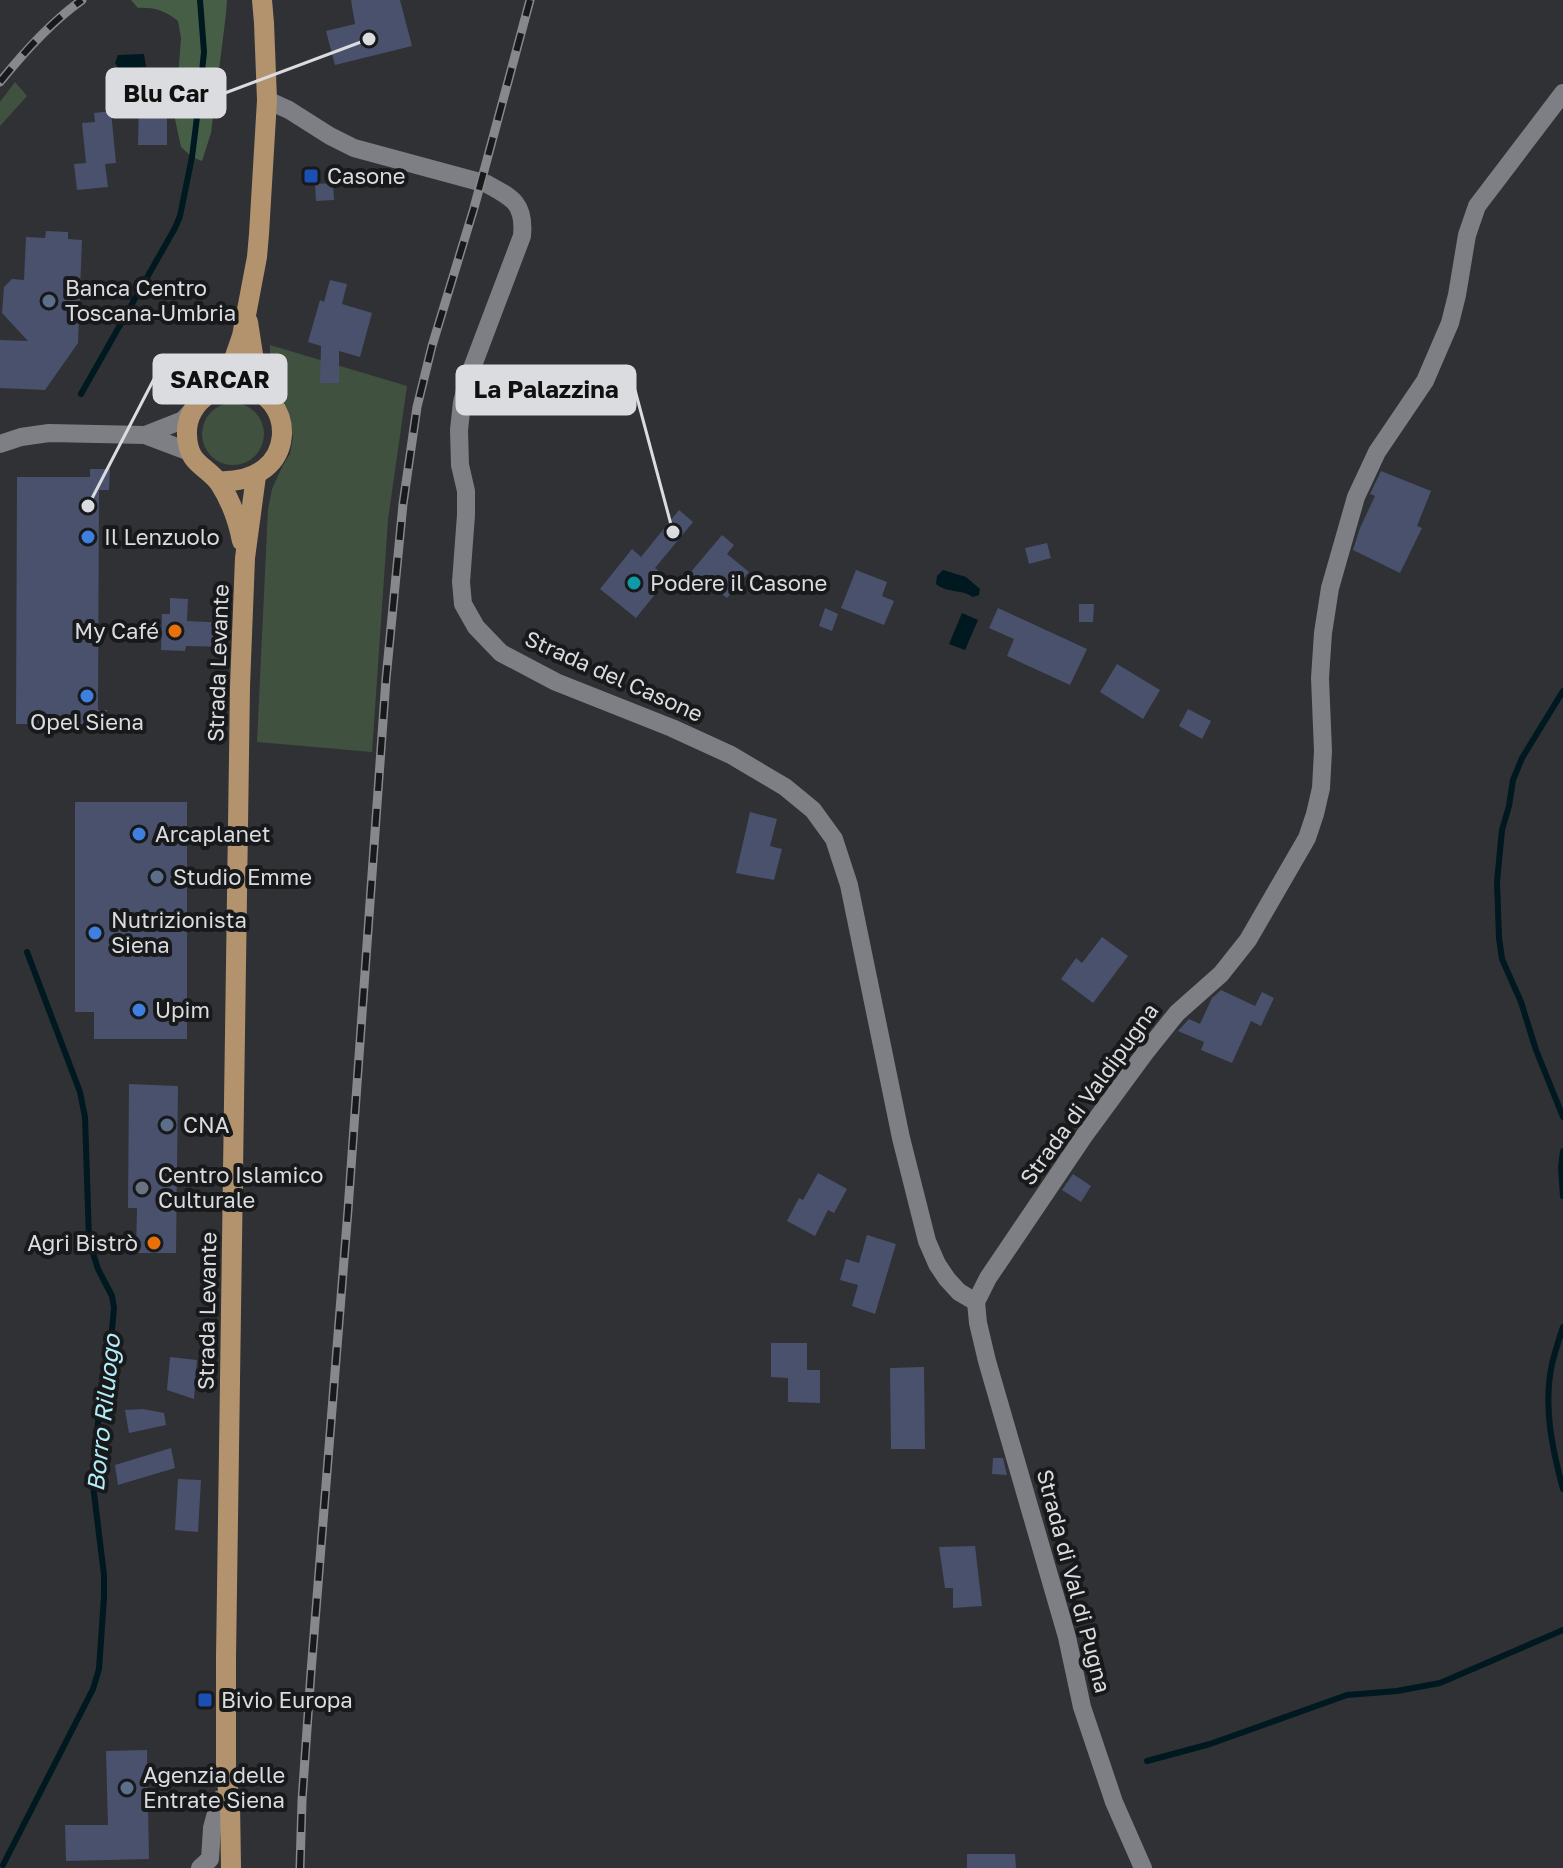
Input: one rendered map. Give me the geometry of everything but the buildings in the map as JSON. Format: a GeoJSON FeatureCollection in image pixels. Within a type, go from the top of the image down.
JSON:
{"type":"FeatureCollection","features":[{"type":"Feature","properties":{"kind":"main road"},"geometry":{"type":"LineString","coordinates":[[222,388],[238,348],[259,234],[267,100],[262,0]]}},
{"type":"Feature","properties":{"kind":"main road"},"geometry":{"type":"LineString","coordinates":[[246,310],[259,393]]}},
{"type":"Feature","properties":{"kind":"main road"},"geometry":{"type":"LineString","coordinates":[[190,452],[188,424],[195,406],[207,395],[222,388],[238,386],[259,393],[274,408],[282,439],[274,460],[256,476],[244,480],[218,481]]}},
{"type":"Feature","properties":{"kind":"main road","name":"Strada Levante"},"geometry":{"type":"LineString","coordinates":[[190,452],[201,467],[218,481],[234,512],[245,558]]}},
{"type":"Feature","properties":{"kind":"main road","name":"Strada Levante"},"geometry":{"type":"LineString","coordinates":[[231,1868],[230,1802],[226,1776],[226,1658],[240,686],[245,558],[256,476]]}},
{"type":"Feature","properties":{"kind":"main road","name":"Strada Levante"},"geometry":{"type":"LineString","coordinates":[[221,1868],[220,1799],[226,1776]]}},
{"type":"Feature","properties":{"kind":"street","name":"Strada di Valdipugna"},"geometry":{"type":"LineString","coordinates":[[976,1302],[988,1278],[1049,1188],[1145,1053],[1177,1013],[1221,974],[1248,940],[1307,838],[1321,788],[1320,678],[1323,633],[1330,588],[1356,497],[1377,452],[1425,381],[1450,323],[1467,235],[1477,206],[1563,93]]}},
{"type":"Feature","properties":{"kind":"street","name":"Strada del Casone"},"geometry":{"type":"LineString","coordinates":[[267,100],[289,110],[342,144],[487,184],[519,206],[524,221],[522,236],[462,402],[460,465],[466,491],[461,582],[463,604],[476,627],[501,653],[556,682],[731,755],[785,787],[813,810],[834,839],[849,885],[901,1138],[927,1241],[947,1279],[959,1292],[976,1302]]}},
{"type":"Feature","properties":{"kind":"street"},"geometry":{"type":"LineString","coordinates":[[145,435],[183,420],[195,406]]}},
{"type":"Feature","properties":{"kind":"street"},"geometry":{"type":"LineString","coordinates":[[0,444],[49,433],[145,435],[190,452]]}},
{"type":"Feature","properties":{"kind":"street","name":"Strada di Val di Pugna"},"geometry":{"type":"LineString","coordinates":[[976,1302],[987,1361],[1067,1637],[1082,1707],[1114,1802],[1143,1868]]}},
{"type":"Feature","properties":{"kind":"street"},"geometry":{"type":"LineString","coordinates":[[200,1868],[210,1859],[212,1828],[220,1799]]}},
{"type":"Feature","properties":{"kind":"green space"},"geometry":{"type":"Polygon","coordinates":[[[131,0],[227,0],[211,133],[202,161],[181,147],[175,119],[181,38],[178,21],[160,10],[138,8],[131,0]]]}},
{"type":"Feature","properties":{"kind":"green space"},"geometry":{"type":"Polygon","coordinates":[[[15,82],[27,96],[0,126],[0,102],[15,82]]]}},
{"type":"Feature","properties":{"kind":"green space"},"geometry":{"type":"Polygon","coordinates":[[[270,345],[407,386],[388,520],[372,752],[257,742],[268,509],[272,489],[290,454],[293,437],[288,418],[270,385],[270,345]]]}},
{"type":"Feature","properties":{"kind":"green space"},"geometry":{"type":"Polygon","coordinates":[[[227,403],[239,403],[255,412],[262,422],[262,446],[255,456],[239,465],[227,465],[207,451],[202,440],[202,428],[216,408],[227,403]]]}},
{"type":"Feature","properties":{"kind":"water"},"geometry":{"type":"Polygon","coordinates":[[[144,54],[146,67],[119,69],[115,63],[118,55],[144,54]]]}},
{"type":"Feature","properties":{"kind":"water"},"geometry":{"type":"Polygon","coordinates":[[[943,570],[966,577],[980,589],[979,595],[973,597],[940,587],[936,584],[937,576],[943,570]]]}},
{"type":"Feature","properties":{"kind":"water"},"geometry":{"type":"Polygon","coordinates":[[[962,613],[978,620],[965,650],[949,644],[962,613]]]}},
{"type":"Feature","properties":{"kind":"waterway","name":"Borro Riluogo"},"geometry":{"type":"LineString","coordinates":[[81,394],[180,216],[192,157],[204,52],[200,0]]}},
{"type":"Feature","properties":{"kind":"waterway"},"geometry":{"type":"LineString","coordinates":[[1563,691],[1522,758],[1513,780],[1502,830],[1497,882],[1502,959],[1563,1117]]}},
{"type":"Feature","properties":{"kind":"waterway","name":"Borro Riluogo"},"geometry":{"type":"LineString","coordinates":[[3,1865],[93,1689],[99,1669],[104,1575],[93,1485],[99,1411],[114,1308],[89,1240],[85,1117],[80,1092],[27,952]]}},
{"type":"Feature","properties":{"kind":"waterway"},"geometry":{"type":"LineString","coordinates":[[1563,1151],[1563,1196]]}},
{"type":"Feature","properties":{"kind":"waterway"},"geometry":{"type":"LineString","coordinates":[[1563,1327],[1552,1364],[1548,1395],[1552,1443],[1563,1489]]}},
{"type":"Feature","properties":{"kind":"waterway"},"geometry":{"type":"LineString","coordinates":[[1147,1761],[1210,1744],[1347,1695],[1397,1691],[1440,1683],[1563,1630]]}},
{"type":"Feature","properties":{"kind":"railway"},"geometry":{"type":"LineString","coordinates":[[0,82],[38,38],[82,0]]}},
{"type":"Feature","properties":{"kind":"railway"},"geometry":{"type":"LineString","coordinates":[[300,1868],[311,1672],[386,679],[403,504],[417,407],[432,346],[474,208],[530,0]]}},
{"type":"Feature","properties":{"kind":"place","name":"Blu Car"},"geometry":{"type":"Point","coordinates":[369,39]}},
{"type":"Feature","properties":{"kind":"place","name":"Casone"},"geometry":{"type":"Point","coordinates":[311,176]}},
{"type":"Feature","properties":{"kind":"place","name":"Banca Centro Toscana-Umbria"},"geometry":{"type":"Point","coordinates":[49,301]}},
{"type":"Feature","properties":{"kind":"place","name":"SARCAR"},"geometry":{"type":"Point","coordinates":[88,506]}},
{"type":"Feature","properties":{"kind":"place","name":"La Palazzina"},"geometry":{"type":"Point","coordinates":[673,532]}},
{"type":"Feature","properties":{"kind":"place","name":"Il Lenzuolo"},"geometry":{"type":"Point","coordinates":[88,537]}},
{"type":"Feature","properties":{"kind":"place","name":"Podere il Casone"},"geometry":{"type":"Point","coordinates":[634,583]}},
{"type":"Feature","properties":{"kind":"place","name":"My Café"},"geometry":{"type":"Point","coordinates":[175,631]}},
{"type":"Feature","properties":{"kind":"place","name":"Opel Siena"},"geometry":{"type":"Point","coordinates":[87,696]}},
{"type":"Feature","properties":{"kind":"place","name":"Arcaplanet"},"geometry":{"type":"Point","coordinates":[139,834]}},
{"type":"Feature","properties":{"kind":"place","name":"Studio Emme"},"geometry":{"type":"Point","coordinates":[157,877]}},
{"type":"Feature","properties":{"kind":"place","name":"Nutrizionista Siena"},"geometry":{"type":"Point","coordinates":[95,933]}},
{"type":"Feature","properties":{"kind":"place","name":"Upim"},"geometry":{"type":"Point","coordinates":[139,1010]}},
{"type":"Feature","properties":{"kind":"place","name":"CNA"},"geometry":{"type":"Point","coordinates":[167,1125]}},
{"type":"Feature","properties":{"kind":"place","name":"Centro Islamico Culturale"},"geometry":{"type":"Point","coordinates":[142,1188]}},
{"type":"Feature","properties":{"kind":"place","name":"Agri Bistrò"},"geometry":{"type":"Point","coordinates":[154,1243]}},
{"type":"Feature","properties":{"kind":"place","name":"Bivio Europa"},"geometry":{"type":"Point","coordinates":[205,1700]}},
{"type":"Feature","properties":{"kind":"place","name":"Agenzia delle Entrate Siena"},"geometry":{"type":"Point","coordinates":[127,1788]}}]}
